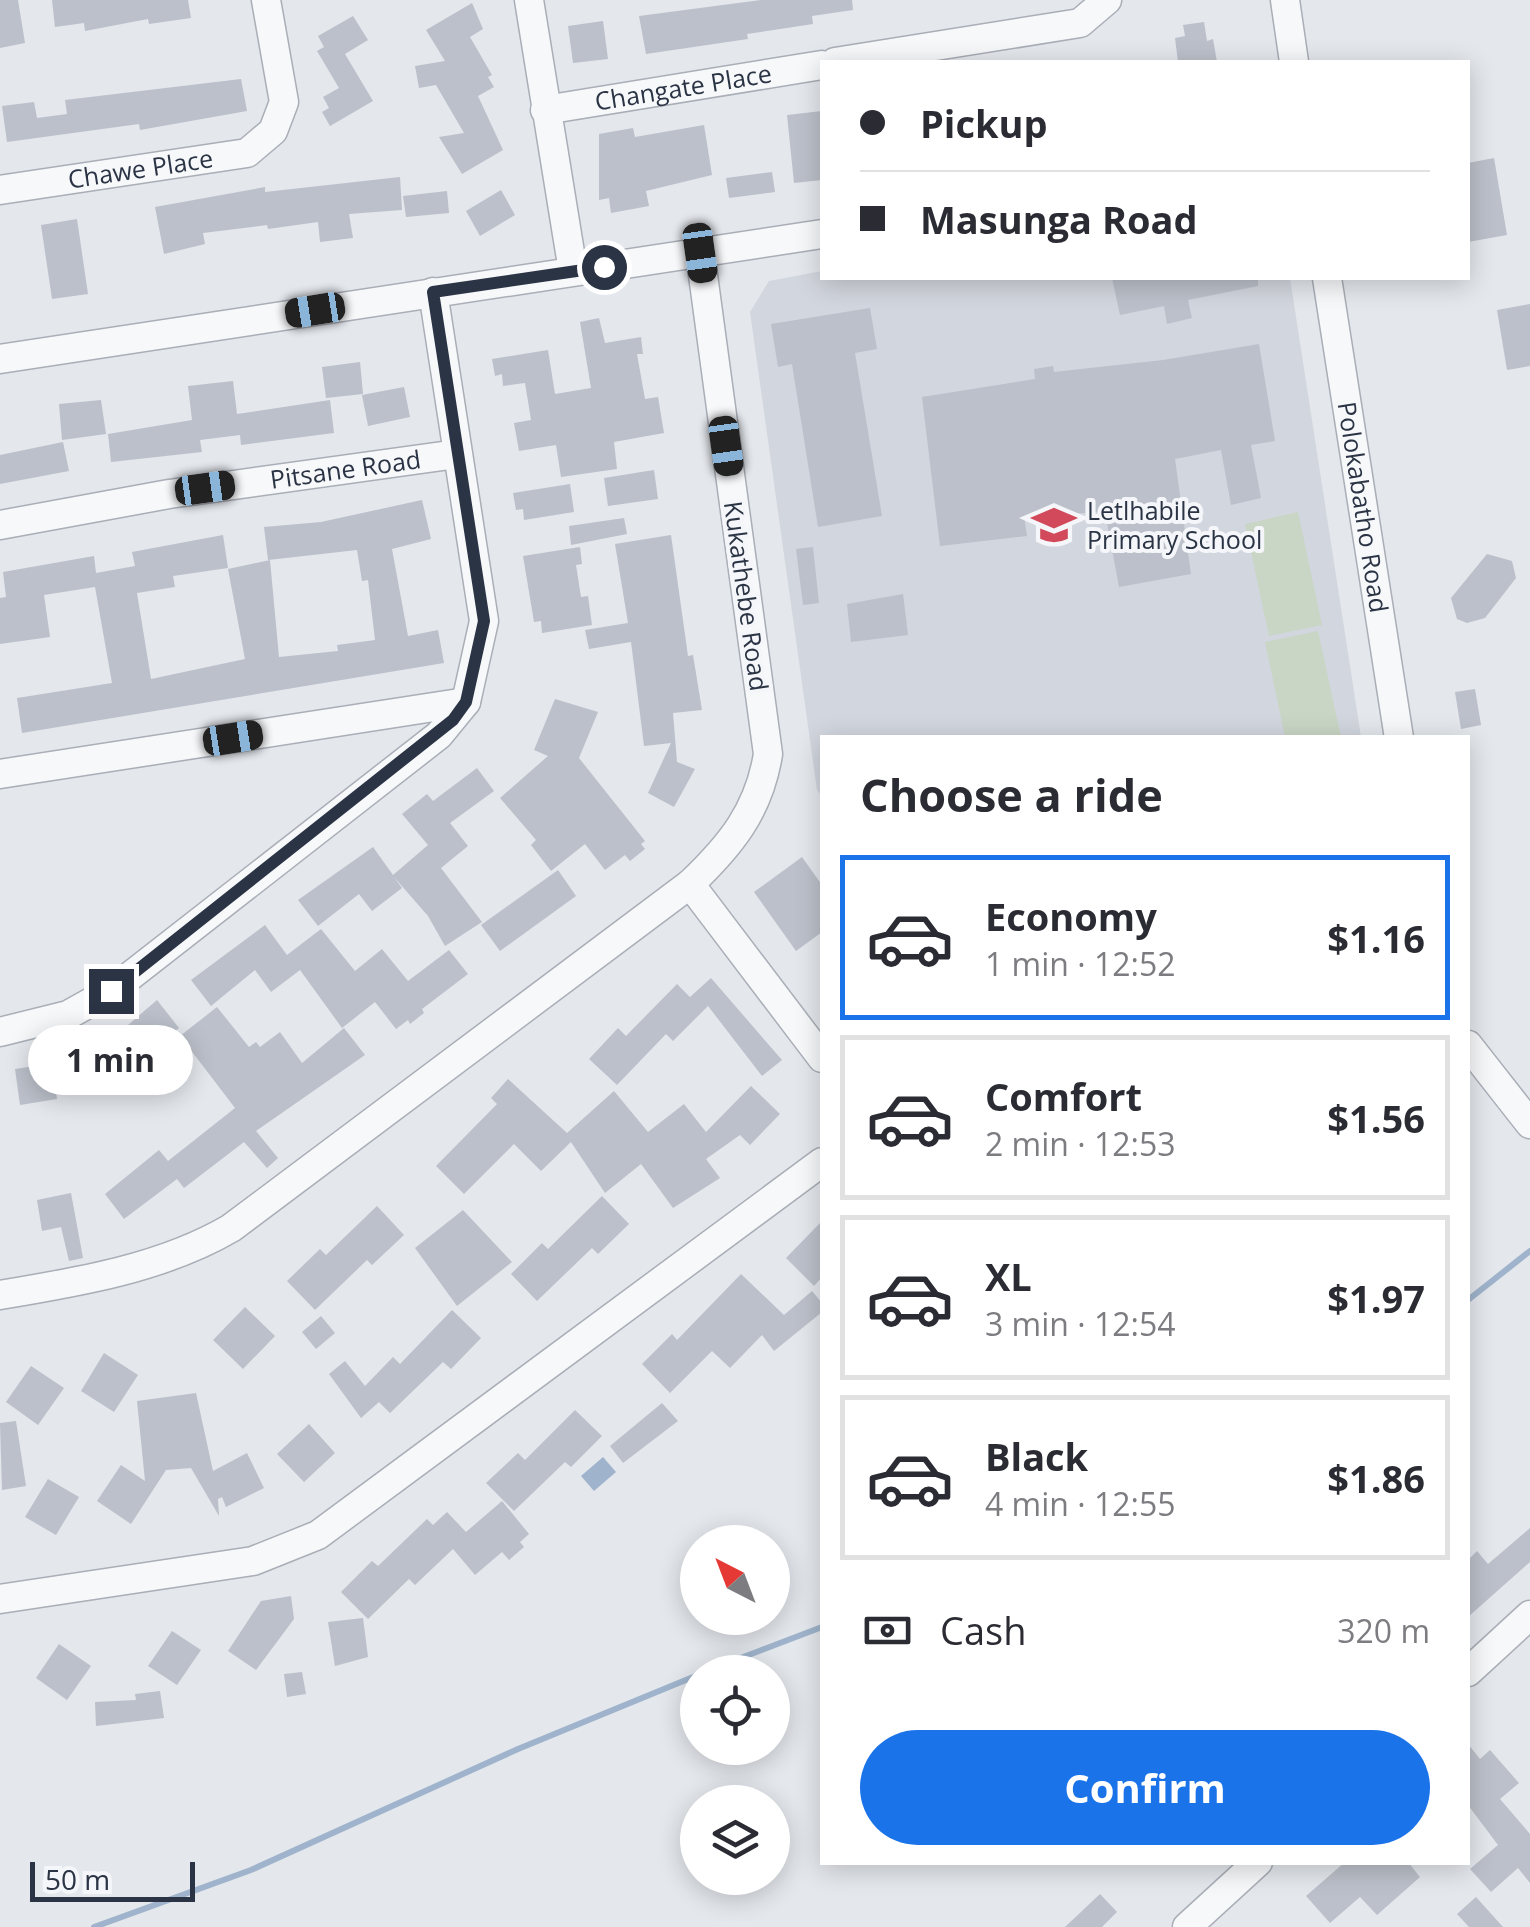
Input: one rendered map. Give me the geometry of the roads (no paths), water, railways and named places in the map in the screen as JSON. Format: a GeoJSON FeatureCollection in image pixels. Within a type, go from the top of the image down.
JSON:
{"type":"FeatureCollection","features":[{"type":"Feature","properties":{"kind":"street","name":"Chawe Place"},"geometry":{"type":"LineString","coordinates":[[0,190],[247,154],[273,132],[284,102],[266,0]]}},
{"type":"Feature","properties":{"kind":"street"},"geometry":{"type":"LineString","coordinates":[[528,0],[573,271]]}},
{"type":"Feature","properties":{"kind":"street"},"geometry":{"type":"LineString","coordinates":[[1285,0],[1294,60]]}},
{"type":"Feature","properties":{"kind":"street"},"geometry":{"type":"LineString","coordinates":[[848,60],[1080,23],[1106,2]]}},
{"type":"Feature","properties":{"kind":"street","name":"Changate Place"},"geometry":{"type":"LineString","coordinates":[[544,110],[820,64]]}},
{"type":"Feature","properties":{"kind":"street"},"geometry":{"type":"LineString","coordinates":[[0,360],[820,234]]}},
{"type":"Feature","properties":{"kind":"street","name":"Kukathebe Road"},"geometry":{"type":"LineString","coordinates":[[1,1287],[162,1260],[196,1249],[232,1228],[690,884],[735,841],[764,780],[768,754],[700,253]]}},
{"type":"Feature","properties":{"kind":"street","name":"Polokabatho Road"},"geometry":{"type":"LineString","coordinates":[[1327,280],[1399,735]]}},
{"type":"Feature","properties":{"kind":"street"},"geometry":{"type":"LineString","coordinates":[[0,1032],[68,1016],[111,991],[439,735],[466,702],[484,621],[433,292]]}},
{"type":"Feature","properties":{"kind":"street","name":"Pitsane Road"},"geometry":{"type":"LineString","coordinates":[[0,525],[169,494],[457,454]]}},
{"type":"Feature","properties":{"kind":"street"},"geometry":{"type":"LineString","coordinates":[[0,774],[466,702]]}},
{"type":"Feature","properties":{"kind":"street"},"geometry":{"type":"LineString","coordinates":[[690,884],[820,1055]]}},
{"type":"Feature","properties":{"kind":"street"},"geometry":{"type":"LineString","coordinates":[[1470,1047],[1530,1124]]}},
{"type":"Feature","properties":{"kind":"street"},"geometry":{"type":"LineString","coordinates":[[0,1599],[253,1561],[318,1535],[820,1163]]}},
{"type":"Feature","properties":{"kind":"street"},"geometry":{"type":"LineString","coordinates":[[1470,1670],[1530,1615]]}},
{"type":"Feature","properties":{"kind":"street"},"geometry":{"type":"LineString","coordinates":[[1187,1927],[1255,1865]]}},
{"type":"Feature","properties":{"kind":"water"},"geometry":{"type":"Polygon","coordinates":[[[603,1457],[616,1472],[594,1491],[581,1476],[603,1457]]]}},
{"type":"Feature","properties":{"kind":"waterway"},"geometry":{"type":"LineString","coordinates":[[1470,1298],[1530,1251]]}},
{"type":"Feature","properties":{"kind":"waterway"},"geometry":{"type":"LineString","coordinates":[[749,1655],[820,1628]]}},
{"type":"Feature","properties":{"kind":"waterway"},"geometry":{"type":"LineString","coordinates":[[94,1927],[251,1870],[518,1749],[680,1682]]}},
{"type":"Feature","properties":{"kind":"place","name":"Letlhabile Primary School"},"geometry":{"type":"Point","coordinates":[1054,525]}}]}
